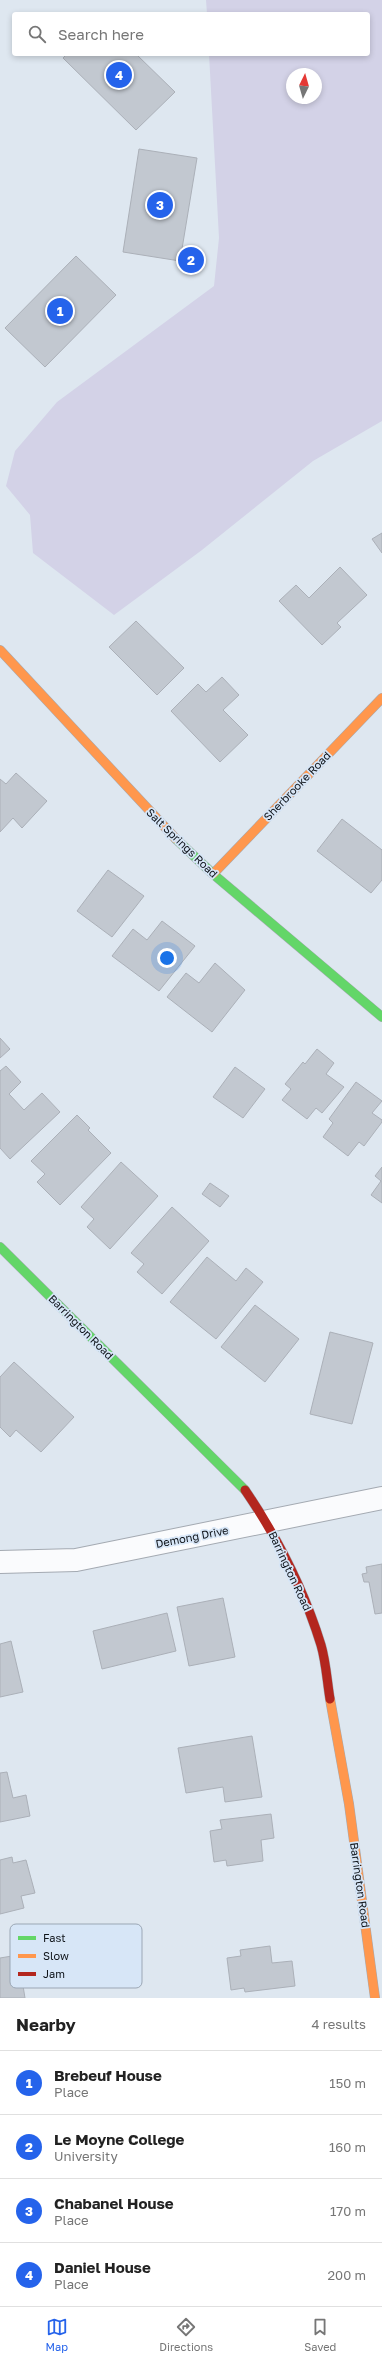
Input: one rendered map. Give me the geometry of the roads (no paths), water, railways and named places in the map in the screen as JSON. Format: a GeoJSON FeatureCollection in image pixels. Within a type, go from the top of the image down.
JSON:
{"type":"FeatureCollection","features":[{"type":"Feature","properties":{"kind":"street","name":"Salt Springs Road"},"geometry":{"type":"LineString","coordinates":[[0,650],[163,826],[213,874],[382,1017]]}},
{"type":"Feature","properties":{"kind":"street","name":"Sherbrooke Road"},"geometry":{"type":"LineString","coordinates":[[213,874],[382,698]]}},
{"type":"Feature","properties":{"kind":"street","name":"Barrington Road"},"geometry":{"type":"LineString","coordinates":[[0,1247],[241,1484],[267,1522],[306,1602],[321,1646],[349,1804],[375,1998]]}},
{"type":"Feature","properties":{"kind":"street","name":"Demong Drive"},"geometry":{"type":"LineString","coordinates":[[0,1562],[76,1560],[382,1498]]}},
{"type":"Feature","properties":{"kind":"place","name":"Daniel House"},"geometry":{"type":"Point","coordinates":[119,75]}},
{"type":"Feature","properties":{"kind":"place","name":"Chabanel House"},"geometry":{"type":"Point","coordinates":[160,205]}},
{"type":"Feature","properties":{"kind":"place","name":"Le Moyne College"},"geometry":{"type":"Point","coordinates":[191,260]}},
{"type":"Feature","properties":{"kind":"place","name":"Brebeuf House"},"geometry":{"type":"Point","coordinates":[60,311]}}]}
